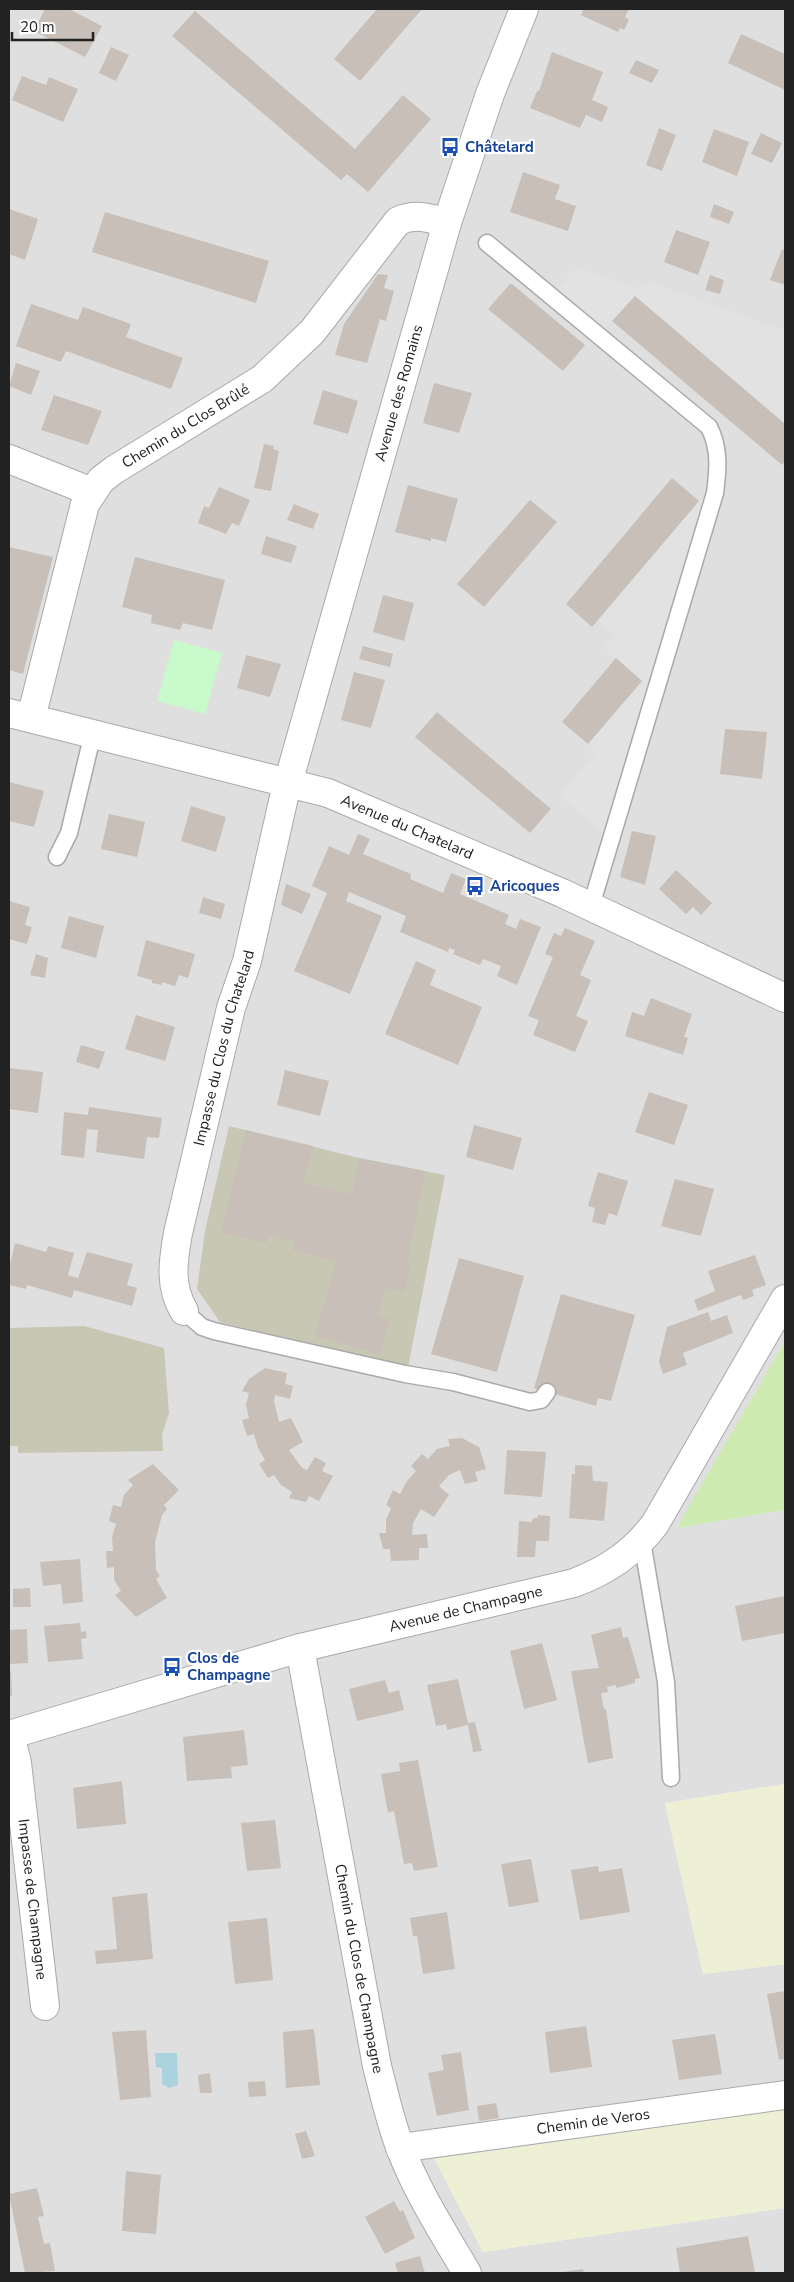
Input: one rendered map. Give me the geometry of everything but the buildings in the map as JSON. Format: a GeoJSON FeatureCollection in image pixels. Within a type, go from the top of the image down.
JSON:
{"type":"FeatureCollection","features":[{"type":"Feature","properties":{"kind":"street","name":"Avenue des Romains"},"geometry":{"type":"LineString","coordinates":[[289,782],[447,223],[490,94],[524,9]]}},
{"type":"Feature","properties":{"kind":"street","name":"Chemin du Clos Brûlé"},"geometry":{"type":"LineString","coordinates":[[20,715],[85,504],[101,480],[114,470],[262,379],[312,332],[398,221],[407,216],[417,216],[447,223]]}},
{"type":"Feature","properties":{"kind":"street"},"geometry":{"type":"LineString","coordinates":[[9,459],[92,492]]}},
{"type":"Feature","properties":{"kind":"street","name":"Avenue du Chatelard"},"geometry":{"type":"LineString","coordinates":[[20,715],[289,782],[344,800],[591,906],[785,998]]}},
{"type":"Feature","properties":{"kind":"street","name":"Impasse du Clos du Chatelard"},"geometry":{"type":"LineString","coordinates":[[184,1312],[177,1301],[173,1282],[174,1255],[178,1233],[230,1008],[246,961],[289,782]]}},
{"type":"Feature","properties":{"kind":"street","name":"Avenue de Champagne"},"geometry":{"type":"LineString","coordinates":[[9,1735],[300,1648],[574,1583],[613,1566],[642,1541],[667,1506],[785,1299]]}},
{"type":"Feature","properties":{"kind":"street","name":"Chemin du Clos de Champagne"},"geometry":{"type":"LineString","coordinates":[[300,1648],[377,2066],[400,2148],[422,2197],[467,2273]]}},
{"type":"Feature","properties":{"kind":"street","name":"Impasse de Champagne"},"geometry":{"type":"LineString","coordinates":[[9,1735],[17,1763],[44,2006]]}},
{"type":"Feature","properties":{"kind":"street","name":"Chemin de Veros"},"geometry":{"type":"LineString","coordinates":[[400,2148],[785,2096]]}},
{"type":"Feature","properties":{"kind":"lane"},"geometry":{"type":"LineString","coordinates":[[487,243],[709,427],[714,438],[717,454],[714,493],[591,906]]}},
{"type":"Feature","properties":{"kind":"lane"},"geometry":{"type":"LineString","coordinates":[[57,857],[68,833],[93,733]]}},
{"type":"Feature","properties":{"kind":"lane"},"geometry":{"type":"LineString","coordinates":[[184,1312],[202,1327],[214,1331],[406,1374],[453,1382],[530,1402],[541,1400],[547,1392]]}},
{"type":"Feature","properties":{"kind":"lane"},"geometry":{"type":"LineString","coordinates":[[642,1541],[666,1682],[671,1778]]}},
{"type":"Feature","properties":{"kind":"shaded area"},"geometry":{"type":"Polygon","coordinates":[[[9,9],[785,9],[785,1341],[677,1528],[785,1510],[785,1784],[665,1803],[703,1974],[785,1964],[785,2110],[435,2159],[483,2252],[785,2208],[785,2273],[9,2273],[9,9]]]}},
{"type":"Feature","properties":{"kind":"shaded area"},"geometry":{"type":"Polygon","coordinates":[[[576,267],[640,288],[650,282],[785,331],[785,424],[635,296],[599,336],[552,297],[576,267]]]}},
{"type":"Feature","properties":{"kind":"shaded area"},"geometry":{"type":"Polygon","coordinates":[[[715,486],[611,839],[559,795],[596,752],[588,744],[642,681],[603,648],[614,634],[597,620],[699,501],[715,486]]]}},
{"type":"Feature","properties":{"kind":"shaded area"},"geometry":{"type":"Polygon","coordinates":[[[229,1126],[359,1158],[445,1175],[408,1368],[220,1322],[197,1289],[205,1231],[229,1126]]]}},
{"type":"Feature","properties":{"kind":"shaded area"},"geometry":{"type":"Polygon","coordinates":[[[84,1326],[164,1348],[169,1413],[162,1435],[163,1451],[18,1453],[18,1446],[9,1446],[9,1328],[84,1326]]]}},
{"type":"Feature","properties":{"kind":"shaded area"},"geometry":{"type":"Polygon","coordinates":[[[785,1784],[785,1964],[703,1974],[665,1803],[785,1784]]]}},
{"type":"Feature","properties":{"kind":"shaded area"},"geometry":{"type":"Polygon","coordinates":[[[785,2110],[785,2208],[483,2252],[434,2159],[785,2110]]]}},
{"type":"Feature","properties":{"kind":"green space"},"geometry":{"type":"Polygon","coordinates":[[[174,640],[222,653],[205,714],[157,701],[174,640]]]}},
{"type":"Feature","properties":{"kind":"green space"},"geometry":{"type":"Polygon","coordinates":[[[785,1341],[785,1510],[677,1528],[684,1515],[785,1341]]]}},
{"type":"Feature","properties":{"kind":"water"},"geometry":{"type":"Polygon","coordinates":[[[155,2053],[177,2053],[178,2085],[169,2088],[162,2084],[162,2068],[156,2067],[155,2053]]]}},
{"type":"Feature","properties":{"kind":"place","name":"Châtelard"},"geometry":{"type":"Point","coordinates":[450,147]}},
{"type":"Feature","properties":{"kind":"place","name":"Aricoques"},"geometry":{"type":"Point","coordinates":[475,886]}},
{"type":"Feature","properties":{"kind":"place","name":"Clos de Champagne"},"geometry":{"type":"Point","coordinates":[172,1667]}}]}
